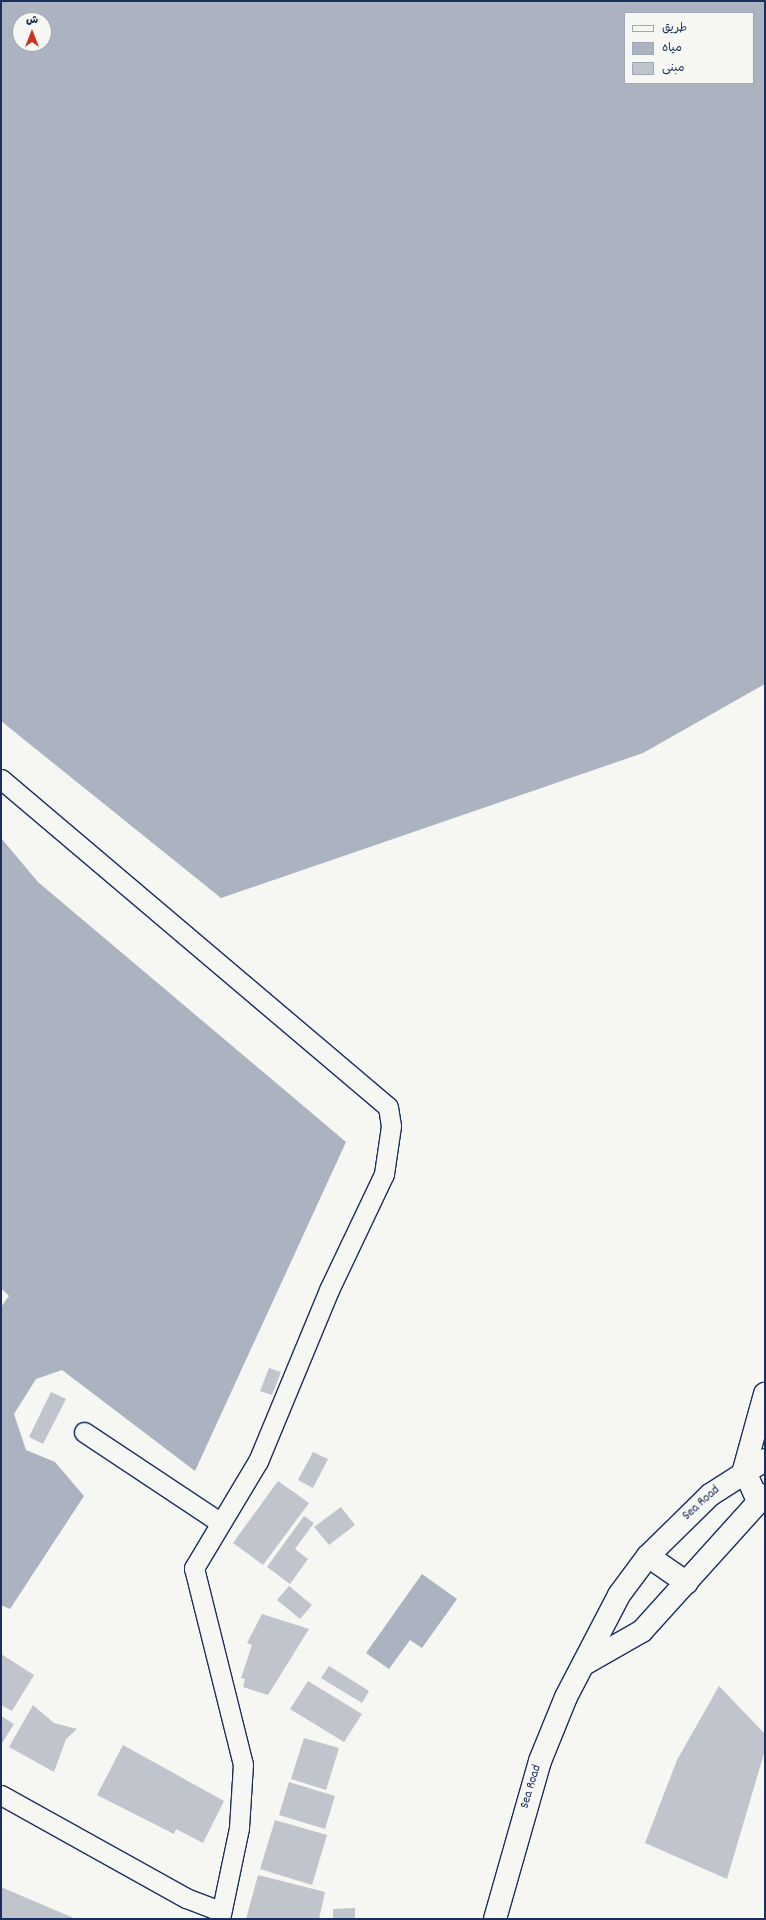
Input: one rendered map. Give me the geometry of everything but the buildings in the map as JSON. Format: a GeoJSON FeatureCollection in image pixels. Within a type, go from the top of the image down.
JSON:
{"type":"FeatureCollection","features":[{"type":"Feature","properties":{"kind":"main road"},"geometry":{"type":"LineString","coordinates":[[586,1662],[642,1631],[688,1583],[720,1541],[762,1498],[744,1470],[765,1394]]}},
{"type":"Feature","properties":{"kind":"main road","name":"Sea Road"},"geometry":{"type":"LineString","coordinates":[[495,1919],[540,1761],[566,1697],[586,1662],[619,1596],[648,1556],[710,1495],[744,1470],[765,1460]]}},
{"type":"Feature","properties":{"kind":"main road"},"geometry":{"type":"LineString","coordinates":[[648,1556],[688,1583]]}},
{"type":"Feature","properties":{"kind":"lane"},"geometry":{"type":"LineString","coordinates":[[1,779],[388,1107],[391,1126],[384,1174],[329,1290],[258,1461],[194,1568],[242,1764],[239,1828],[220,1915],[186,1898],[1,1795]]}},
{"type":"Feature","properties":{"kind":"lane"},"geometry":{"type":"LineString","coordinates":[[84,1432],[221,1522]]}},
{"type":"Feature","properties":{"kind":"water"},"geometry":{"type":"Polygon","coordinates":[[[1,1],[765,1],[765,684],[643,753],[221,898],[1,721],[1,1]]]}},
{"type":"Feature","properties":{"kind":"water"},"geometry":{"type":"Polygon","coordinates":[[[1,838],[38,882],[346,1142],[195,1471],[62,1370],[36,1379],[14,1414],[26,1450],[55,1462],[84,1496],[10,1609],[1,1605],[1,1307],[9,1296],[1,1288],[1,838]]]}},
{"type":"Feature","properties":{"kind":"water"},"geometry":{"type":"Polygon","coordinates":[[[422,1574],[457,1599],[422,1648],[410,1640],[389,1669],[366,1653],[422,1574]]]}}]}
